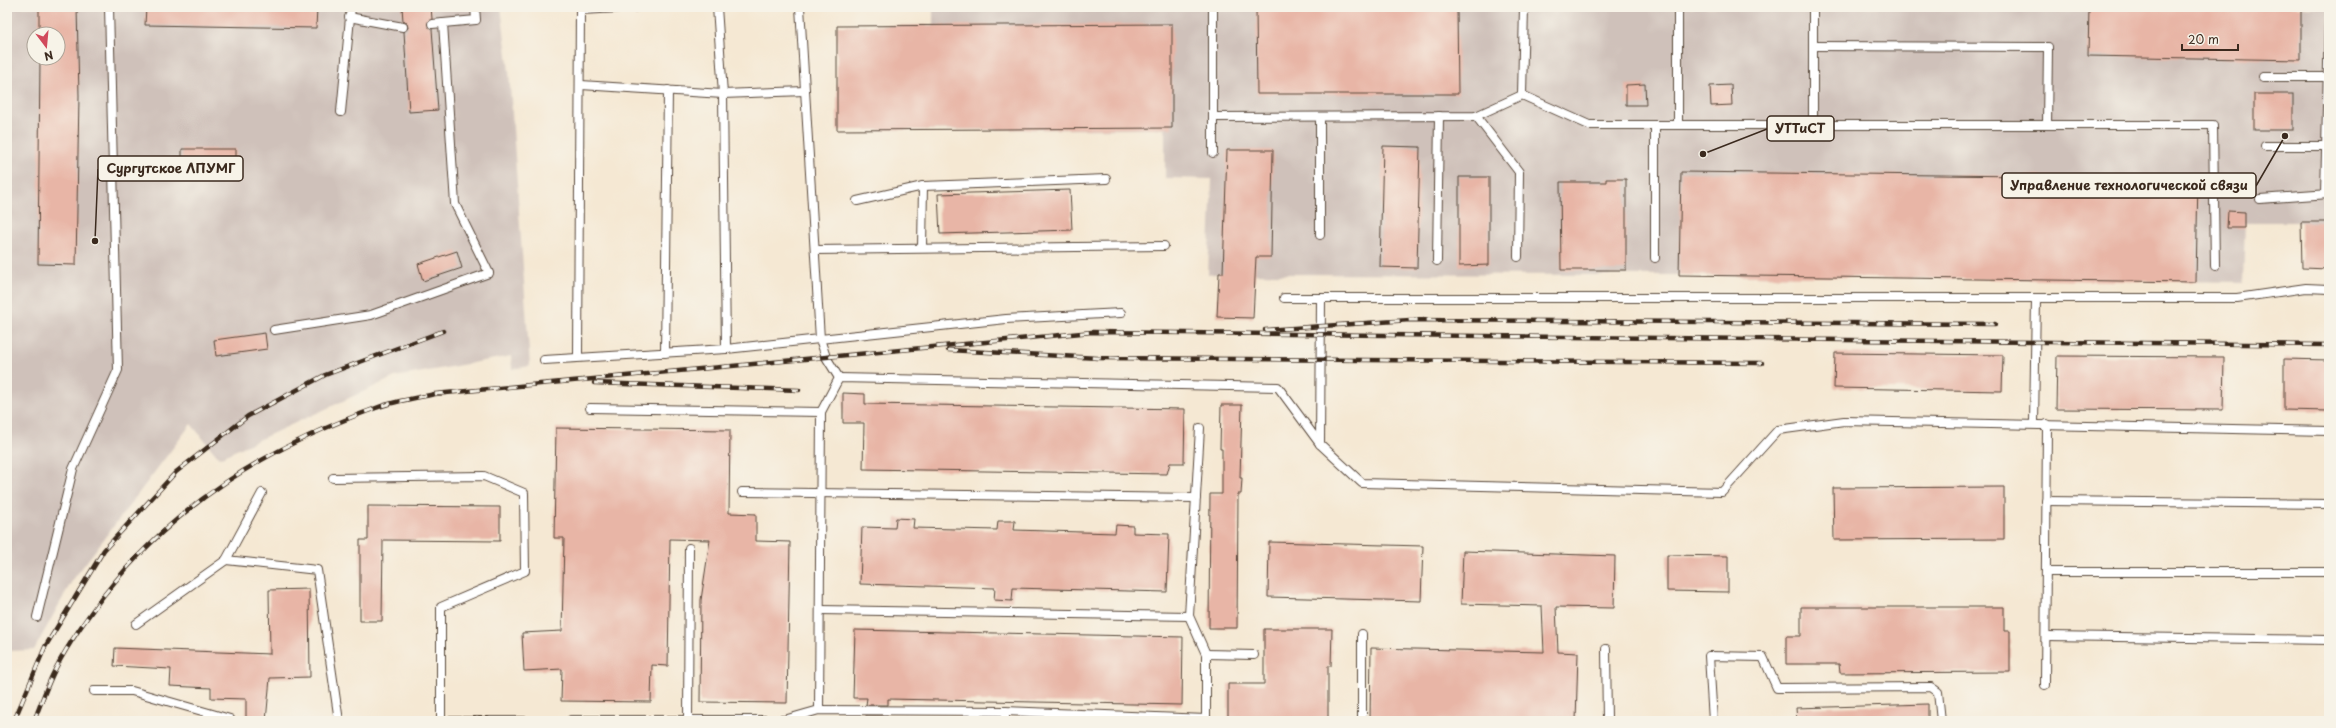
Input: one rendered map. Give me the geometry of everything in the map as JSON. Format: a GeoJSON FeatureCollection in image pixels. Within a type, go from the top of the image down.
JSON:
{"type":"FeatureCollection","features":[{"type":"Feature","properties":{"kind":"lane"},"geometry":{"type":"LineString","coordinates":[[37,617],[73,470],[118,370],[109,7]]}},
{"type":"Feature","properties":{"kind":"lane"},"geometry":{"type":"LineString","coordinates":[[341,112],[351,7]]}},
{"type":"Feature","properties":{"kind":"lane"},"geometry":{"type":"LineString","coordinates":[[432,24],[476,20],[475,7]]}},
{"type":"Feature","properties":{"kind":"lane"},"geometry":{"type":"LineString","coordinates":[[578,358],[581,8],[638,7]]}},
{"type":"Feature","properties":{"kind":"lane"},"geometry":{"type":"LineString","coordinates":[[717,7],[723,94],[726,349]]}},
{"type":"Feature","properties":{"kind":"lane"},"geometry":{"type":"LineString","coordinates":[[800,7],[820,339],[826,357],[839,378]]}},
{"type":"Feature","properties":{"kind":"lane"},"geometry":{"type":"LineString","coordinates":[[1213,7],[1213,152]]}},
{"type":"Feature","properties":{"kind":"lane"},"geometry":{"type":"LineString","coordinates":[[1522,95],[1524,7]]}},
{"type":"Feature","properties":{"kind":"lane"},"geometry":{"type":"LineString","coordinates":[[1678,7],[1678,125]]}},
{"type":"Feature","properties":{"kind":"lane"},"geometry":{"type":"LineString","coordinates":[[1813,7],[1814,125]]}},
{"type":"Feature","properties":{"kind":"lane"},"geometry":{"type":"LineString","coordinates":[[349,17],[403,27]]}},
{"type":"Feature","properties":{"kind":"lane"},"geometry":{"type":"LineString","coordinates":[[2260,199],[2327,194],[2326,146],[2329,20]]}},
{"type":"Feature","properties":{"kind":"lane"},"geometry":{"type":"LineString","coordinates":[[274,330],[371,315],[489,273],[455,204],[443,23]]}},
{"type":"Feature","properties":{"kind":"lane"},"geometry":{"type":"LineString","coordinates":[[1813,46],[2048,47],[2047,125]]}},
{"type":"Feature","properties":{"kind":"lane"},"geometry":{"type":"LineString","coordinates":[[2263,77],[2327,77]]}},
{"type":"Feature","properties":{"kind":"lane"},"geometry":{"type":"LineString","coordinates":[[581,85],[723,94],[805,91]]}},
{"type":"Feature","properties":{"kind":"lane"},"geometry":{"type":"LineString","coordinates":[[666,353],[668,90]]}},
{"type":"Feature","properties":{"kind":"lane"},"geometry":{"type":"LineString","coordinates":[[1213,117],[1476,116],[1522,95],[1590,125],[2213,125],[2214,266]]}},
{"type":"Feature","properties":{"kind":"lane"},"geometry":{"type":"LineString","coordinates":[[1436,261],[1439,116]]}},
{"type":"Feature","properties":{"kind":"lane"},"geometry":{"type":"LineString","coordinates":[[1476,116],[1519,172],[1518,257]]}},
{"type":"Feature","properties":{"kind":"lane"},"geometry":{"type":"LineString","coordinates":[[1320,117],[1320,235]]}},
{"type":"Feature","properties":{"kind":"lane"},"geometry":{"type":"LineString","coordinates":[[1655,125],[1656,258]]}},
{"type":"Feature","properties":{"kind":"lane"},"geometry":{"type":"LineString","coordinates":[[2265,146],[2326,146]]}},
{"type":"Feature","properties":{"kind":"lane"},"geometry":{"type":"LineString","coordinates":[[857,202],[923,186],[1106,179]]}},
{"type":"Feature","properties":{"kind":"lane"},"geometry":{"type":"LineString","coordinates":[[922,248],[923,186]]}},
{"type":"Feature","properties":{"kind":"lane"},"geometry":{"type":"LineString","coordinates":[[815,250],[1164,246]]}},
{"type":"Feature","properties":{"kind":"lane"},"geometry":{"type":"LineString","coordinates":[[1284,298],[2237,298],[2306,288],[2329,289]]}},
{"type":"Feature","properties":{"kind":"lane"},"geometry":{"type":"LineString","coordinates":[[1320,444],[1321,298]]}},
{"type":"Feature","properties":{"kind":"lane"},"geometry":{"type":"LineString","coordinates":[[2034,424],[2036,298]]}},
{"type":"Feature","properties":{"kind":"lane"},"geometry":{"type":"LineString","coordinates":[[544,360],[726,349],[1006,319],[1121,313]]}},
{"type":"Feature","properties":{"kind":"lane"},"geometry":{"type":"LineString","coordinates":[[839,378],[1278,387],[1320,444],[1362,483],[1722,492],[1778,430],[1844,421],[2329,431]]}},
{"type":"Feature","properties":{"kind":"lane"},"geometry":{"type":"LineString","coordinates":[[819,710],[822,412],[839,378]]}},
{"type":"Feature","properties":{"kind":"lane"},"geometry":{"type":"LineString","coordinates":[[590,408],[822,412]]}},
{"type":"Feature","properties":{"kind":"lane"},"geometry":{"type":"LineString","coordinates":[[2045,685],[2047,424]]}},
{"type":"Feature","properties":{"kind":"lane"},"geometry":{"type":"LineString","coordinates":[[571,720],[784,720],[819,710],[1005,711],[1206,720],[1206,654],[1189,616],[1200,428]]}},
{"type":"Feature","properties":{"kind":"lane"},"geometry":{"type":"LineString","coordinates":[[333,478],[484,476],[524,494],[525,571],[441,607],[441,721],[524,721]]}},
{"type":"Feature","properties":{"kind":"lane"},"geometry":{"type":"LineString","coordinates":[[742,492],[1196,498]]}},
{"type":"Feature","properties":{"kind":"lane"},"geometry":{"type":"LineString","coordinates":[[136,624],[226,560],[262,493]]}},
{"type":"Feature","properties":{"kind":"lane"},"geometry":{"type":"LineString","coordinates":[[2046,501],[2329,504]]}},
{"type":"Feature","properties":{"kind":"lane"},"geometry":{"type":"LineString","coordinates":[[688,720],[689,548]]}},
{"type":"Feature","properties":{"kind":"lane"},"geometry":{"type":"LineString","coordinates":[[226,560],[317,570],[340,721]]}},
{"type":"Feature","properties":{"kind":"lane"},"geometry":{"type":"LineString","coordinates":[[2046,572],[2329,572]]}},
{"type":"Feature","properties":{"kind":"lane"},"geometry":{"type":"LineString","coordinates":[[820,610],[1189,616]]}},
{"type":"Feature","properties":{"kind":"lane"},"geometry":{"type":"LineString","coordinates":[[1362,634],[1362,721]]}},
{"type":"Feature","properties":{"kind":"lane"},"geometry":{"type":"LineString","coordinates":[[2046,636],[2329,640]]}},
{"type":"Feature","properties":{"kind":"lane"},"geometry":{"type":"LineString","coordinates":[[1606,649],[1607,721]]}},
{"type":"Feature","properties":{"kind":"lane"},"geometry":{"type":"LineString","coordinates":[[1206,654],[1254,654]]}},
{"type":"Feature","properties":{"kind":"lane"},"geometry":{"type":"LineString","coordinates":[[1712,721],[1709,656],[1763,657],[1777,688],[1931,687],[1938,692],[1941,721]]}},
{"type":"Feature","properties":{"kind":"lane"},"geometry":{"type":"LineString","coordinates":[[94,691],[132,691],[230,719],[230,721]]}},
{"type":"Feature","properties":{"kind":"lane"},"geometry":{"type":"LineString","coordinates":[[1005,711],[1005,721]]}},
{"type":"Feature","properties":{"kind":"shaded area"},"geometry":{"type":"Polygon","coordinates":[[[7,7],[501,7],[509,71],[530,366],[512,369],[511,356],[395,377],[219,458],[191,424],[72,581],[34,650],[7,651],[7,7]]]}},
{"type":"Feature","properties":{"kind":"shaded area"},"geometry":{"type":"Polygon","coordinates":[[[933,7],[2329,7],[2329,222],[2245,222],[2243,282],[1679,275],[1208,274],[1212,179],[1165,178],[1165,129],[837,130],[837,26],[933,25],[933,7]]]}},
{"type":"Feature","properties":{"kind":"building"},"geometry":{"type":"Polygon","coordinates":[[[39,7],[77,7],[79,96],[76,265],[38,264],[40,66],[66,66],[66,26],[39,26],[39,7]]]}},
{"type":"Feature","properties":{"kind":"building"},"geometry":{"type":"Polygon","coordinates":[[[146,7],[317,7],[316,28],[145,25],[146,7]]]}},
{"type":"Feature","properties":{"kind":"building"},"geometry":{"type":"Polygon","coordinates":[[[402,7],[431,7],[432,19],[427,24],[432,29],[438,110],[409,112],[404,32],[408,28],[407,23],[403,21],[402,7]]]}},
{"type":"Feature","properties":{"kind":"building"},"geometry":{"type":"Polygon","coordinates":[[[1256,7],[1457,7],[1458,94],[1257,94],[1256,7]]]}},
{"type":"Feature","properties":{"kind":"building"},"geometry":{"type":"Polygon","coordinates":[[[2089,7],[2301,7],[2301,60],[2088,56],[2089,7]]]}},
{"type":"Feature","properties":{"kind":"building"},"geometry":{"type":"Polygon","coordinates":[[[1172,24],[1172,128],[837,130],[837,26],[1172,24]]]}},
{"type":"Feature","properties":{"kind":"building"},"geometry":{"type":"Polygon","coordinates":[[[1645,84],[1646,105],[1626,105],[1626,85],[1645,84]]]}},
{"type":"Feature","properties":{"kind":"building"},"geometry":{"type":"Polygon","coordinates":[[[1731,85],[1732,105],[1711,106],[1710,86],[1731,85]]]}},
{"type":"Feature","properties":{"kind":"building"},"geometry":{"type":"Polygon","coordinates":[[[2254,94],[2293,94],[2293,130],[2254,130],[2254,94]]]}},
{"type":"Feature","properties":{"kind":"building"},"geometry":{"type":"Polygon","coordinates":[[[1383,146],[1420,147],[1417,268],[1380,267],[1383,146]]]}},
{"type":"Feature","properties":{"kind":"building"},"geometry":{"type":"Polygon","coordinates":[[[182,149],[236,149],[236,164],[182,165],[182,149]]]}},
{"type":"Feature","properties":{"kind":"building"},"geometry":{"type":"Polygon","coordinates":[[[1227,150],[1273,150],[1271,257],[1256,257],[1253,318],[1217,317],[1219,273],[1223,273],[1227,150]]]}},
{"type":"Feature","properties":{"kind":"building"},"geometry":{"type":"Polygon","coordinates":[[[1681,172],[2198,178],[2196,282],[1679,275],[1681,172]]]}},
{"type":"Feature","properties":{"kind":"building"},"geometry":{"type":"Polygon","coordinates":[[[1459,177],[1489,177],[1489,265],[1459,266],[1459,177]]]}},
{"type":"Feature","properties":{"kind":"building"},"geometry":{"type":"Polygon","coordinates":[[[1606,179],[1626,179],[1626,270],[1561,270],[1560,182],[1606,182],[1606,179]]]}},
{"type":"Feature","properties":{"kind":"building"},"geometry":{"type":"Polygon","coordinates":[[[1070,190],[1072,230],[940,234],[938,194],[1070,190]]]}},
{"type":"Feature","properties":{"kind":"building"},"geometry":{"type":"Polygon","coordinates":[[[2228,211],[2245,212],[2245,228],[2227,228],[2228,211]]]}},
{"type":"Feature","properties":{"kind":"building"},"geometry":{"type":"Polygon","coordinates":[[[2301,222],[2329,222],[2329,269],[2302,268],[2301,222]]]}},
{"type":"Feature","properties":{"kind":"building"},"geometry":{"type":"Polygon","coordinates":[[[457,251],[462,268],[423,281],[418,264],[457,251]]]}},
{"type":"Feature","properties":{"kind":"building"},"geometry":{"type":"Polygon","coordinates":[[[265,333],[267,349],[216,356],[214,340],[265,333]]]}},
{"type":"Feature","properties":{"kind":"building"},"geometry":{"type":"Polygon","coordinates":[[[1835,353],[2003,355],[2002,391],[1834,388],[1835,353]]]}},
{"type":"Feature","properties":{"kind":"building"},"geometry":{"type":"Polygon","coordinates":[[[2057,356],[2224,357],[2223,410],[2056,409],[2057,356]]]}},
{"type":"Feature","properties":{"kind":"building"},"geometry":{"type":"Polygon","coordinates":[[[2284,359],[2329,360],[2329,411],[2284,410],[2284,359]]]}},
{"type":"Feature","properties":{"kind":"building"},"geometry":{"type":"Polygon","coordinates":[[[843,393],[865,394],[865,404],[1185,409],[1184,463],[1170,463],[1167,474],[863,469],[864,423],[843,423],[843,393]]]}},
{"type":"Feature","properties":{"kind":"building"},"geometry":{"type":"Polygon","coordinates":[[[1221,405],[1242,405],[1240,478],[1242,478],[1241,494],[1238,494],[1237,628],[1209,628],[1210,494],[1222,494],[1222,449],[1220,449],[1221,405]]]}},
{"type":"Feature","properties":{"kind":"building"},"geometry":{"type":"Polygon","coordinates":[[[556,428],[730,430],[729,513],[756,514],[756,541],[790,542],[787,703],[700,702],[701,600],[710,540],[670,539],[668,666],[652,665],[651,702],[561,701],[562,669],[524,671],[522,633],[562,631],[564,538],[554,538],[556,428]]]}},
{"type":"Feature","properties":{"kind":"building"},"geometry":{"type":"Polygon","coordinates":[[[2004,487],[2004,539],[1834,540],[1833,488],[2004,487]]]}},
{"type":"Feature","properties":{"kind":"building"},"geometry":{"type":"Polygon","coordinates":[[[368,506],[500,507],[500,541],[383,540],[382,621],[360,621],[360,540],[368,540],[368,506]]]}},
{"type":"Feature","properties":{"kind":"building"},"geometry":{"type":"Polygon","coordinates":[[[896,518],[914,519],[913,528],[997,530],[998,521],[1015,521],[1014,530],[1115,533],[1116,525],[1133,526],[1133,533],[1169,534],[1167,592],[1013,588],[1012,601],[994,600],[995,588],[860,584],[862,527],[895,528],[896,518]]]}},
{"type":"Feature","properties":{"kind":"building"},"geometry":{"type":"Polygon","coordinates":[[[1269,542],[1423,546],[1421,601],[1268,597],[1269,542]]]}},
{"type":"Feature","properties":{"kind":"building"},"geometry":{"type":"Polygon","coordinates":[[[1463,551],[1615,556],[1614,608],[1556,607],[1558,652],[1578,653],[1576,721],[1370,720],[1371,648],[1544,652],[1542,606],[1461,604],[1463,551]]]}},
{"type":"Feature","properties":{"kind":"building"},"geometry":{"type":"Polygon","coordinates":[[[1667,555],[1728,556],[1728,592],[1667,591],[1667,555]]]}},
{"type":"Feature","properties":{"kind":"building"},"geometry":{"type":"Polygon","coordinates":[[[309,589],[310,677],[270,678],[266,721],[246,721],[246,699],[211,698],[211,688],[170,686],[171,669],[114,666],[115,648],[270,654],[269,590],[309,589]]]}},
{"type":"Feature","properties":{"kind":"building"},"geometry":{"type":"Polygon","coordinates":[[[1801,607],[2004,607],[2004,631],[2010,631],[2010,672],[1840,673],[1839,664],[1786,664],[1786,636],[1801,636],[1801,607]]]}},
{"type":"Feature","properties":{"kind":"building"},"geometry":{"type":"Polygon","coordinates":[[[1264,629],[1332,629],[1331,666],[1328,666],[1328,721],[1228,721],[1228,684],[1264,684],[1264,629]]]}},
{"type":"Feature","properties":{"kind":"building"},"geometry":{"type":"Polygon","coordinates":[[[855,630],[1183,637],[1182,705],[888,699],[888,705],[866,705],[867,698],[853,698],[855,630]]]}},
{"type":"Feature","properties":{"kind":"building"},"geometry":{"type":"Polygon","coordinates":[[[1928,704],[1928,721],[1797,721],[1796,708],[1928,704]]]}},
{"type":"Feature","properties":{"kind":"building"},"geometry":{"type":"Polygon","coordinates":[[[866,716],[887,716],[887,721],[866,721],[866,716]]]}},
{"type":"Feature","properties":{"kind":"railway"},"geometry":{"type":"LineString","coordinates":[[1265,330],[1410,320],[1995,324]]}},
{"type":"Feature","properties":{"kind":"railway"},"geometry":{"type":"LineString","coordinates":[[14,721],[45,647],[104,550],[176,472],[248,416],[325,375],[443,331]]}},
{"type":"Feature","properties":{"kind":"railway"},"geometry":{"type":"LineString","coordinates":[[34,721],[47,687],[63,655],[104,595],[132,562],[193,506],[226,482],[261,460],[297,441],[376,408],[435,394],[1092,332],[2329,345]]}},
{"type":"Feature","properties":{"kind":"railway"},"geometry":{"type":"LineString","coordinates":[[948,350],[1098,358],[1762,363]]}},
{"type":"Feature","properties":{"kind":"railway"},"geometry":{"type":"LineString","coordinates":[[594,383],[799,390]]}},
{"type":"Feature","properties":{"kind":"place","name":"Управление технологической связи"},"geometry":{"type":"Point","coordinates":[2285,136]}},
{"type":"Feature","properties":{"kind":"place","name":"УТТиСТ"},"geometry":{"type":"Point","coordinates":[1703,154]}},
{"type":"Feature","properties":{"kind":"place","name":"Сургутское ЛПУМГ"},"geometry":{"type":"Point","coordinates":[95,241]}}]}
